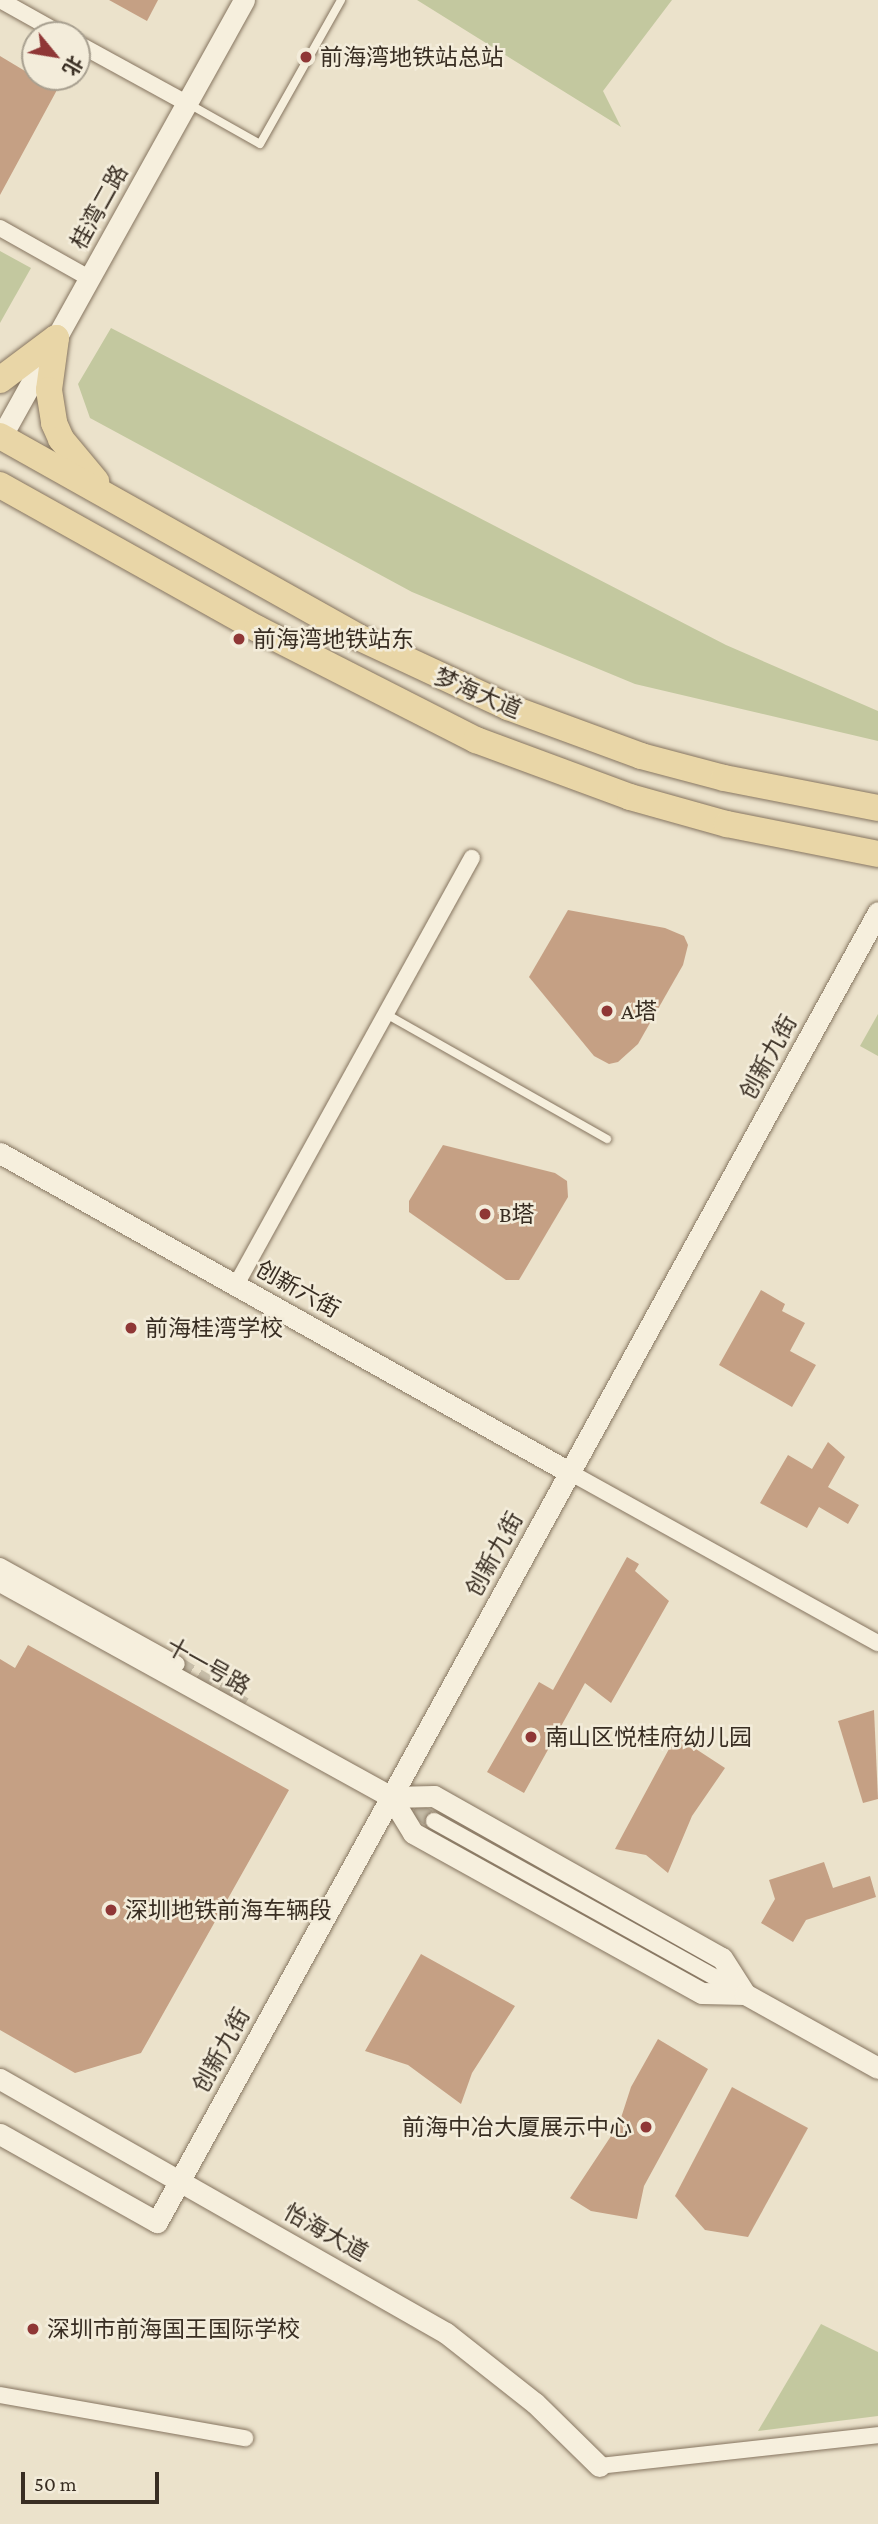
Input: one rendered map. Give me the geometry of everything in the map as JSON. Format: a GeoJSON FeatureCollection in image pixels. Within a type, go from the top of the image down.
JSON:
{"type":"FeatureCollection","features":[{"type":"Feature","properties":{"kind":"main road"},"geometry":{"type":"LineString","coordinates":[[0,380],[56,338]]}},
{"type":"Feature","properties":{"kind":"main road"},"geometry":{"type":"LineString","coordinates":[[56,338],[49,390],[54,423],[79,465],[114,500]]}},
{"type":"Feature","properties":{"kind":"main road","name":"梦海大道"},"geometry":{"type":"LineString","coordinates":[[0,437],[369,643],[578,736],[724,778],[878,808]]}},
{"type":"Feature","properties":{"kind":"main road","name":"梦海大道"},"geometry":{"type":"LineString","coordinates":[[0,485],[258,629],[476,740],[630,797],[727,824],[878,854]]}},
{"type":"Feature","properties":{"kind":"street"},"geometry":{"type":"LineString","coordinates":[[0,0],[38,21]]}},
{"type":"Feature","properties":{"kind":"street","name":"桂湾二路"},"geometry":{"type":"LineString","coordinates":[[0,437],[244,0]]}},
{"type":"Feature","properties":{"kind":"street"},"geometry":{"type":"LineString","coordinates":[[91,51],[186,103]]}},
{"type":"Feature","properties":{"kind":"street"},"geometry":{"type":"LineString","coordinates":[[0,228],[89,278]]}},
{"type":"Feature","properties":{"kind":"street"},"geometry":{"type":"LineString","coordinates":[[236,1285],[472,858]]}},
{"type":"Feature","properties":{"kind":"street","name":"创新九街"},"geometry":{"type":"LineString","coordinates":[[0,2134],[157,2222],[878,912]]}},
{"type":"Feature","properties":{"kind":"street","name":"创新六街"},"geometry":{"type":"LineString","coordinates":[[0,1153],[569,1472]]}},
{"type":"Feature","properties":{"kind":"street"},"geometry":{"type":"LineString","coordinates":[[569,1472],[878,1643]]}},
{"type":"Feature","properties":{"kind":"street"},"geometry":{"type":"LineString","coordinates":[[0,1566],[177,1664]]}},
{"type":"Feature","properties":{"kind":"street","name":"十一号路"},"geometry":{"type":"LineString","coordinates":[[0,1581],[391,1797],[413,1833],[702,1993],[745,1994],[878,2068]]}},
{"type":"Feature","properties":{"kind":"street","name":"十一号路"},"geometry":{"type":"LineString","coordinates":[[391,1797],[433,1796],[722,1958],[745,1994]]}},
{"type":"Feature","properties":{"kind":"street"},"geometry":{"type":"LineString","coordinates":[[434,1821],[745,1994]]}},
{"type":"Feature","properties":{"kind":"street","name":"怡海大道"},"geometry":{"type":"LineString","coordinates":[[0,2079],[446,2333],[535,2403],[600,2466]]}},
{"type":"Feature","properties":{"kind":"street"},"geometry":{"type":"LineString","coordinates":[[0,2395],[245,2438]]}},
{"type":"Feature","properties":{"kind":"street"},"geometry":{"type":"LineString","coordinates":[[600,2466],[878,2435]]}},
{"type":"Feature","properties":{"kind":"lane"},"geometry":{"type":"LineString","coordinates":[[186,103],[260,144],[341,0]]}},
{"type":"Feature","properties":{"kind":"lane"},"geometry":{"type":"LineString","coordinates":[[386,1014],[607,1139]]}},
{"type":"Feature","properties":{"kind":"green space"},"geometry":{"type":"Polygon","coordinates":[[[417,0],[672,0],[603,91],[621,127],[417,0]]]}},
{"type":"Feature","properties":{"kind":"green space"},"geometry":{"type":"Polygon","coordinates":[[[0,251],[31,268],[0,323],[0,251]]]}},
{"type":"Feature","properties":{"kind":"green space"},"geometry":{"type":"Polygon","coordinates":[[[111,328],[726,645],[878,711],[878,741],[635,684],[412,592],[90,418],[78,384],[111,328]]]}},
{"type":"Feature","properties":{"kind":"green space"},"geometry":{"type":"Polygon","coordinates":[[[878,1014],[878,1056],[860,1046],[878,1014]]]}},
{"type":"Feature","properties":{"kind":"green space"},"geometry":{"type":"Polygon","coordinates":[[[821,2324],[878,2352],[878,2416],[758,2431],[821,2324]]]}},
{"type":"Feature","properties":{"kind":"building"},"geometry":{"type":"Polygon","coordinates":[[[109,0],[158,0],[147,21],[109,0]]]}},
{"type":"Feature","properties":{"kind":"building"},"geometry":{"type":"Polygon","coordinates":[[[0,56],[21,69],[21,91],[56,91],[0,195],[0,56]]]}},
{"type":"Feature","properties":{"kind":"building","name":"A塔"},"geometry":{"type":"Polygon","coordinates":[[[568,910],[665,928],[684,936],[688,945],[683,965],[638,1044],[618,1062],[609,1064],[594,1056],[529,977],[568,910]]]}},
{"type":"Feature","properties":{"kind":"building","name":"B塔"},"geometry":{"type":"Polygon","coordinates":[[[443,1145],[555,1173],[567,1181],[568,1197],[519,1280],[506,1280],[409,1212],[409,1201],[443,1145]]]}},
{"type":"Feature","properties":{"kind":"building"},"geometry":{"type":"Polygon","coordinates":[[[761,1290],[785,1304],[782,1311],[805,1323],[790,1351],[816,1365],[792,1407],[719,1365],[761,1290]]]}},
{"type":"Feature","properties":{"kind":"building"},"geometry":{"type":"Polygon","coordinates":[[[828,1442],[845,1457],[828,1487],[859,1505],[848,1524],[819,1507],[807,1528],[760,1503],[788,1455],[812,1469],[828,1442]]]}},
{"type":"Feature","properties":{"kind":"building"},"geometry":{"type":"Polygon","coordinates":[[[627,1557],[639,1564],[635,1571],[669,1601],[611,1703],[585,1683],[524,1793],[487,1772],[539,1682],[553,1690],[627,1557]]]}},
{"type":"Feature","properties":{"kind":"building","name":"深圳地铁前海车辆段"},"geometry":{"type":"Polygon","coordinates":[[[28,1645],[289,1790],[141,2053],[75,2073],[0,2030],[0,1659],[15,1668],[28,1645]]]}},
{"type":"Feature","properties":{"kind":"building"},"geometry":{"type":"Polygon","coordinates":[[[874,1710],[878,1799],[863,1803],[838,1721],[874,1710]]]}},
{"type":"Feature","properties":{"kind":"building"},"geometry":{"type":"Polygon","coordinates":[[[676,1736],[725,1768],[692,1816],[668,1873],[646,1855],[615,1849],[676,1736]]]}},
{"type":"Feature","properties":{"kind":"building"},"geometry":{"type":"Polygon","coordinates":[[[824,1862],[833,1888],[870,1876],[876,1897],[806,1920],[793,1942],[761,1923],[775,1899],[769,1880],[824,1862]]]}},
{"type":"Feature","properties":{"kind":"building"},"geometry":{"type":"Polygon","coordinates":[[[421,1954],[515,2006],[472,2073],[461,2104],[408,2065],[365,2051],[421,1954]]]}},
{"type":"Feature","properties":{"kind":"building","name":"前海中冶大厦展示中心"},"geometry":{"type":"Polygon","coordinates":[[[658,2039],[708,2069],[644,2186],[637,2219],[591,2211],[570,2198],[619,2124],[631,2087],[658,2039]]]}},
{"type":"Feature","properties":{"kind":"building"},"geometry":{"type":"Polygon","coordinates":[[[732,2087],[808,2128],[748,2237],[705,2230],[675,2196],[732,2087]]]}},
{"type":"Feature","properties":{"kind":"tunnel"},"geometry":{"type":"LineString","coordinates":[[177,1664],[244,1705]]}},
{"type":"Feature","properties":{"kind":"tunnel"},"geometry":{"type":"LineString","coordinates":[[394,1797],[434,1821]]}},
{"type":"Feature","properties":{"kind":"place","name":"前海湾地铁站总站"},"geometry":{"type":"Point","coordinates":[306,57]}},
{"type":"Feature","properties":{"kind":"place","name":"前海湾地铁站东"},"geometry":{"type":"Point","coordinates":[239,639]}},
{"type":"Feature","properties":{"kind":"place","name":"A塔"},"geometry":{"type":"Point","coordinates":[607,1011]}},
{"type":"Feature","properties":{"kind":"place","name":"B塔"},"geometry":{"type":"Point","coordinates":[485,1214]}},
{"type":"Feature","properties":{"kind":"place","name":"前海桂湾学校"},"geometry":{"type":"Point","coordinates":[131,1328]}},
{"type":"Feature","properties":{"kind":"place","name":"南山区悦桂府幼儿园"},"geometry":{"type":"Point","coordinates":[531,1737]}},
{"type":"Feature","properties":{"kind":"place","name":"深圳地铁前海车辆段"},"geometry":{"type":"Point","coordinates":[111,1910]}},
{"type":"Feature","properties":{"kind":"place","name":"前海中冶大厦展示中心"},"geometry":{"type":"Point","coordinates":[646,2127]}},
{"type":"Feature","properties":{"kind":"place","name":"深圳市前海国王国际学校"},"geometry":{"type":"Point","coordinates":[33,2329]}}]}
